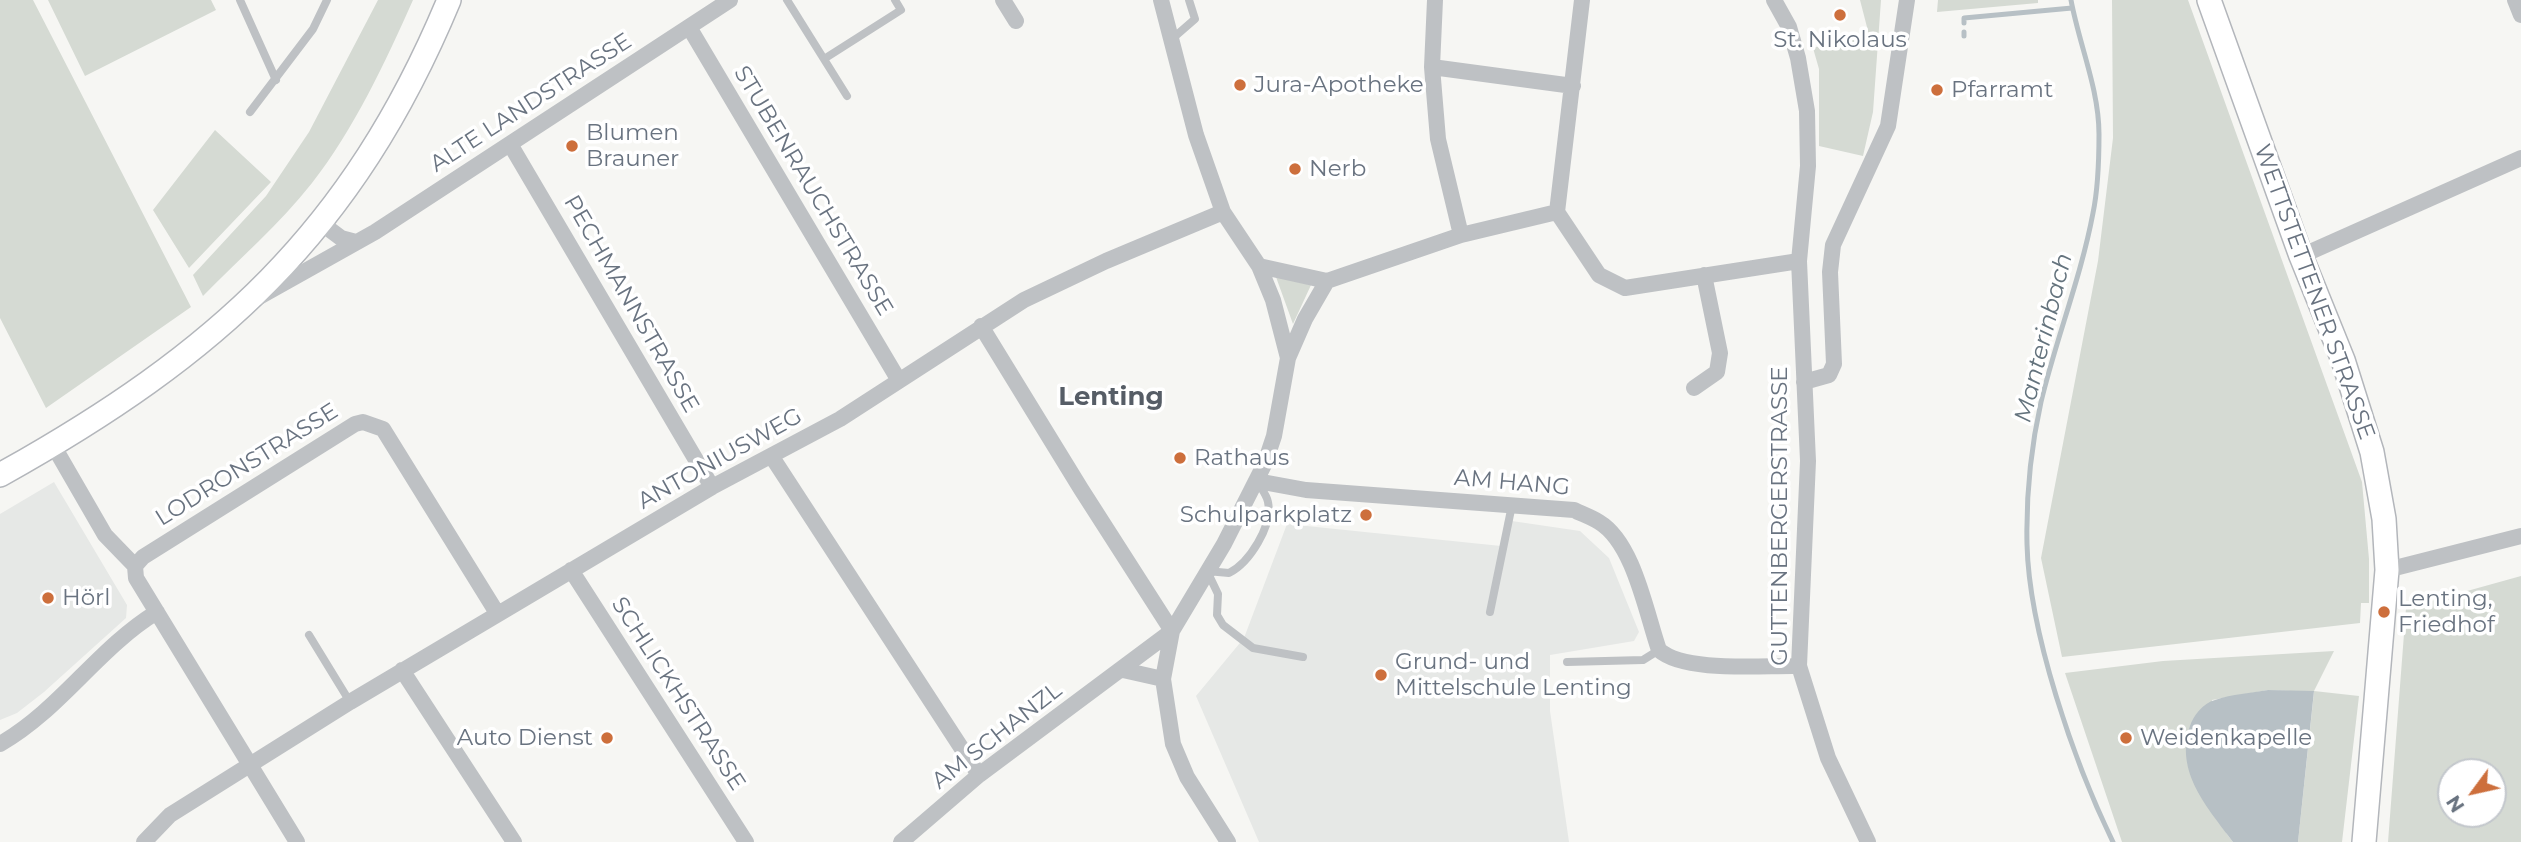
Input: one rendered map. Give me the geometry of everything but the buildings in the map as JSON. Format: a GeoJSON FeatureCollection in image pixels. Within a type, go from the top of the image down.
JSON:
{"type":"FeatureCollection","features":[{"type":"Feature","properties":{"kind":"street"},"geometry":{"type":"LineString","coordinates":[[0,475],[53,445],[174,366],[250,302],[321,223],[383,135],[422,64],[449,0]]}},
{"type":"Feature","properties":{"kind":"street","name":"ALTE LANDSTRASSE"},"geometry":{"type":"LineString","coordinates":[[250,302],[356,242],[730,0]]}},
{"type":"Feature","properties":{"kind":"street"},"geometry":{"type":"LineString","coordinates":[[1003,0],[1016,21]]}},
{"type":"Feature","properties":{"kind":"street"},"geometry":{"type":"LineString","coordinates":[[1160,0],[1196,135],[1223,212],[1259,266],[1273,300],[1288,358]]}},
{"type":"Feature","properties":{"kind":"street"},"geometry":{"type":"LineString","coordinates":[[1435,0],[1432,67],[1438,139],[1461,234]]}},
{"type":"Feature","properties":{"kind":"street"},"geometry":{"type":"LineString","coordinates":[[1582,0],[1558,212],[1599,275],[1625,288],[1799,261]]}},
{"type":"Feature","properties":{"kind":"street","name":"GUTTENBERGERSTRASSE"},"geometry":{"type":"LineString","coordinates":[[1774,0],[1788,27],[1798,58],[1807,111],[1808,166],[1799,261],[1808,461],[1799,666],[1828,758],[1868,842]]}},
{"type":"Feature","properties":{"kind":"street"},"geometry":{"type":"LineString","coordinates":[[1804,382],[1829,376],[1834,364],[1830,272],[1833,245],[1888,126],[1907,0]]}},
{"type":"Feature","properties":{"kind":"street","name":"WETTSTETTENER STRASSE"},"geometry":{"type":"LineString","coordinates":[[2209,0],[2301,256],[2343,360],[2372,452],[2384,519],[2387,570],[2364,842]]}},
{"type":"Feature","properties":{"kind":"street"},"geometry":{"type":"LineString","coordinates":[[2515,0],[2521,15]]}},
{"type":"Feature","properties":{"kind":"street","name":"STUBENRAUCHSTRASSE"},"geometry":{"type":"LineString","coordinates":[[689,27],[898,379]]}},
{"type":"Feature","properties":{"kind":"street"},"geometry":{"type":"LineString","coordinates":[[1432,67],[1573,86]]}},
{"type":"Feature","properties":{"kind":"street","name":"PECHMANNSTRASSE"},"geometry":{"type":"LineString","coordinates":[[510,144],[712,488]]}},
{"type":"Feature","properties":{"kind":"street"},"geometry":{"type":"LineString","coordinates":[[2301,256],[2521,158]]}},
{"type":"Feature","properties":{"kind":"street","name":"ANTONIUSWEG"},"geometry":{"type":"LineString","coordinates":[[144,842],[170,815],[350,702],[712,488],[840,419],[1024,300],[1106,261],[1223,212]]}},
{"type":"Feature","properties":{"kind":"street"},"geometry":{"type":"LineString","coordinates":[[1259,266],[1327,281],[1461,234],[1558,212]]}},
{"type":"Feature","properties":{"kind":"street"},"geometry":{"type":"LineString","coordinates":[[321,223],[341,238],[356,242]]}},
{"type":"Feature","properties":{"kind":"street"},"geometry":{"type":"LineString","coordinates":[[1694,388],[1717,372],[1720,353],[1704,275]]}},
{"type":"Feature","properties":{"kind":"street"},"geometry":{"type":"LineString","coordinates":[[1228,842],[1186,777],[1173,744],[1163,679],[1172,631],[1257,481],[1274,436],[1288,358],[1305,319],[1327,281]]}},
{"type":"Feature","properties":{"kind":"street"},"geometry":{"type":"LineString","coordinates":[[981,326],[1172,631]]}},
{"type":"Feature","properties":{"kind":"street","name":"LODRONSTRASSE"},"geometry":{"type":"LineString","coordinates":[[135,566],[143,557],[355,424],[363,422],[383,429],[497,613]]}},
{"type":"Feature","properties":{"kind":"street"},"geometry":{"type":"LineString","coordinates":[[53,445],[105,534],[135,566],[136,578],[248,767],[297,842]]}},
{"type":"Feature","properties":{"kind":"street"},"geometry":{"type":"LineString","coordinates":[[772,457],[979,775]]}},
{"type":"Feature","properties":{"kind":"street","name":"AM HANG"},"geometry":{"type":"LineString","coordinates":[[1257,481],[1306,490],[1574,510],[1600,522],[1618,540],[1629,561],[1659,650]]}},
{"type":"Feature","properties":{"kind":"street"},"geometry":{"type":"LineString","coordinates":[[2387,570],[2521,536]]}},
{"type":"Feature","properties":{"kind":"street","name":"SCHLICKHSTRASSE"},"geometry":{"type":"LineString","coordinates":[[571,570],[746,842]]}},
{"type":"Feature","properties":{"kind":"street"},"geometry":{"type":"LineString","coordinates":[[0,744],[18,734],[52,705],[127,632],[157,612]]}},
{"type":"Feature","properties":{"kind":"street","name":"AM SCHANZL"},"geometry":{"type":"LineString","coordinates":[[901,842],[979,775],[1172,631]]}},
{"type":"Feature","properties":{"kind":"street"},"geometry":{"type":"LineString","coordinates":[[1659,650],[1669,660],[1685,663],[1799,666]]}},
{"type":"Feature","properties":{"kind":"street"},"geometry":{"type":"LineString","coordinates":[[402,670],[514,842]]}},
{"type":"Feature","properties":{"kind":"street"},"geometry":{"type":"LineString","coordinates":[[1123,670],[1163,679]]}},
{"type":"Feature","properties":{"kind":"lane"},"geometry":{"type":"LineString","coordinates":[[240,0],[276,80]]}},
{"type":"Feature","properties":{"kind":"lane"},"geometry":{"type":"LineString","coordinates":[[250,112],[313,29],[327,0]]}},
{"type":"Feature","properties":{"kind":"lane"},"geometry":{"type":"LineString","coordinates":[[788,0],[847,96]]}},
{"type":"Feature","properties":{"kind":"lane"},"geometry":{"type":"LineString","coordinates":[[824,59],[901,10],[895,0]]}},
{"type":"Feature","properties":{"kind":"lane"},"geometry":{"type":"LineString","coordinates":[[1172,39],[1195,19],[1189,0]]}},
{"type":"Feature","properties":{"kind":"lane"},"geometry":{"type":"LineString","coordinates":[[1207,571],[1228,573],[1249,557],[1265,525],[1268,502],[1257,481]]}},
{"type":"Feature","properties":{"kind":"lane"},"geometry":{"type":"LineString","coordinates":[[1490,612],[1512,504]]}},
{"type":"Feature","properties":{"kind":"lane"},"geometry":{"type":"LineString","coordinates":[[1207,571],[1218,594],[1216,615],[1223,625],[1253,648],[1303,657]]}},
{"type":"Feature","properties":{"kind":"lane"},"geometry":{"type":"LineString","coordinates":[[309,635],[350,702]]}},
{"type":"Feature","properties":{"kind":"lane"},"geometry":{"type":"LineString","coordinates":[[1567,662],[1643,660],[1659,650]]}},
{"type":"Feature","properties":{"kind":"shaded area"},"geometry":{"type":"Polygon","coordinates":[[[0,0],[33,0],[191,307],[46,408],[0,318],[0,0]]]}},
{"type":"Feature","properties":{"kind":"shaded area"},"geometry":{"type":"Polygon","coordinates":[[[48,0],[211,0],[216,10],[85,76],[48,0]]]}},
{"type":"Feature","properties":{"kind":"shaded area"},"geometry":{"type":"Polygon","coordinates":[[[378,0],[413,0],[355,118],[327,163],[300,198],[203,296],[193,275],[266,196],[309,132],[378,0]]]}},
{"type":"Feature","properties":{"kind":"shaded area"},"geometry":{"type":"Polygon","coordinates":[[[1860,0],[1881,0],[1873,112],[1863,156],[1819,146],[1819,69],[1813,48],[1868,31],[1860,0]]]}},
{"type":"Feature","properties":{"kind":"shaded area"},"geometry":{"type":"Polygon","coordinates":[[[1938,0],[2038,0],[2038,3],[1937,12],[1938,0]]]}},
{"type":"Feature","properties":{"kind":"shaded area"},"geometry":{"type":"Polygon","coordinates":[[[2112,0],[2188,0],[2362,482],[2369,559],[2369,603],[2361,603],[2360,623],[2062,657],[2041,558],[2098,261],[2113,138],[2112,0]]]}},
{"type":"Feature","properties":{"kind":"shaded area"},"geometry":{"type":"Polygon","coordinates":[[[215,130],[271,182],[189,268],[153,210],[215,130]]]}},
{"type":"Feature","properties":{"kind":"shaded area"},"geometry":{"type":"Polygon","coordinates":[[[1276,277],[1311,285],[1293,324],[1276,277]]]}},
{"type":"Feature","properties":{"kind":"shaded area"},"geometry":{"type":"Polygon","coordinates":[[[54,482],[127,605],[126,618],[44,692],[17,713],[0,720],[0,514],[54,482]]]}},
{"type":"Feature","properties":{"kind":"shaded area","name":"Grund- und Mittelschule Lenting"},"geometry":{"type":"Polygon","coordinates":[[[1505,520],[1580,531],[1609,558],[1639,632],[1634,641],[1550,655],[1550,711],[1569,842],[1259,842],[1196,696],[1244,638],[1287,524],[1501,546],[1505,520]]]}},
{"type":"Feature","properties":{"kind":"shaded area"},"geometry":{"type":"Polygon","coordinates":[[[2521,576],[2521,842],[2388,842],[2406,608],[2521,576]]]}},
{"type":"Feature","properties":{"kind":"shaded area"},"geometry":{"type":"Polygon","coordinates":[[[2334,651],[2314,691],[2359,696],[2342,842],[2298,842],[2314,692],[2268,690],[2212,700],[2226,833],[2233,842],[2122,842],[2065,673],[2163,661],[2334,651]]]}},
{"type":"Feature","properties":{"kind":"shaded area"},"geometry":{"type":"Polygon","coordinates":[[[2268,690],[2314,691],[2298,842],[2233,842],[2196,788],[2186,759],[2186,743],[2193,718],[2206,704],[2228,696],[2268,690]]]}},
{"type":"Feature","properties":{"kind":"waterway","name":"Manterinbach"},"geometry":{"type":"LineString","coordinates":[[2071,0],[2096,100],[2099,134],[2097,184],[2082,261],[2037,419],[2028,491],[2027,544],[2036,616],[2056,696],[2083,774],[2113,842]]}},
{"type":"Feature","properties":{"kind":"waterway"},"geometry":{"type":"LineString","coordinates":[[1964,23],[1964,18],[2072,8]]}},
{"type":"Feature","properties":{"kind":"place","name":"St. Nikolaus"},"geometry":{"type":"Point","coordinates":[1840,15]}},
{"type":"Feature","properties":{"kind":"place","name":"Jura-Apotheke"},"geometry":{"type":"Point","coordinates":[1240,85]}},
{"type":"Feature","properties":{"kind":"place","name":"Pfarramt"},"geometry":{"type":"Point","coordinates":[1937,90]}},
{"type":"Feature","properties":{"kind":"place","name":"Blumen Brauner"},"geometry":{"type":"Point","coordinates":[572,146]}},
{"type":"Feature","properties":{"kind":"place","name":"Nerb"},"geometry":{"type":"Point","coordinates":[1295,169]}},
{"type":"Feature","properties":{"kind":"place","name":"Rathaus"},"geometry":{"type":"Point","coordinates":[1180,458]}},
{"type":"Feature","properties":{"kind":"place","name":"Schulparkplatz"},"geometry":{"type":"Point","coordinates":[1366,515]}},
{"type":"Feature","properties":{"kind":"place","name":"Hörl"},"geometry":{"type":"Point","coordinates":[48,598]}},
{"type":"Feature","properties":{"kind":"place","name":"Lenting, Friedhof"},"geometry":{"type":"Point","coordinates":[2384,612]}},
{"type":"Feature","properties":{"kind":"place","name":"Grund- und Mittelschule Lenting"},"geometry":{"type":"Point","coordinates":[1381,675]}},
{"type":"Feature","properties":{"kind":"place","name":"Auto Dienst"},"geometry":{"type":"Point","coordinates":[607,738]}},
{"type":"Feature","properties":{"kind":"place","name":"Weidenkapelle"},"geometry":{"type":"Point","coordinates":[2126,738]}},
{"type":"Feature","properties":{"kind":"district","name":"Lenting"},"geometry":{"type":"Point","coordinates":[1111,397]}}]}
